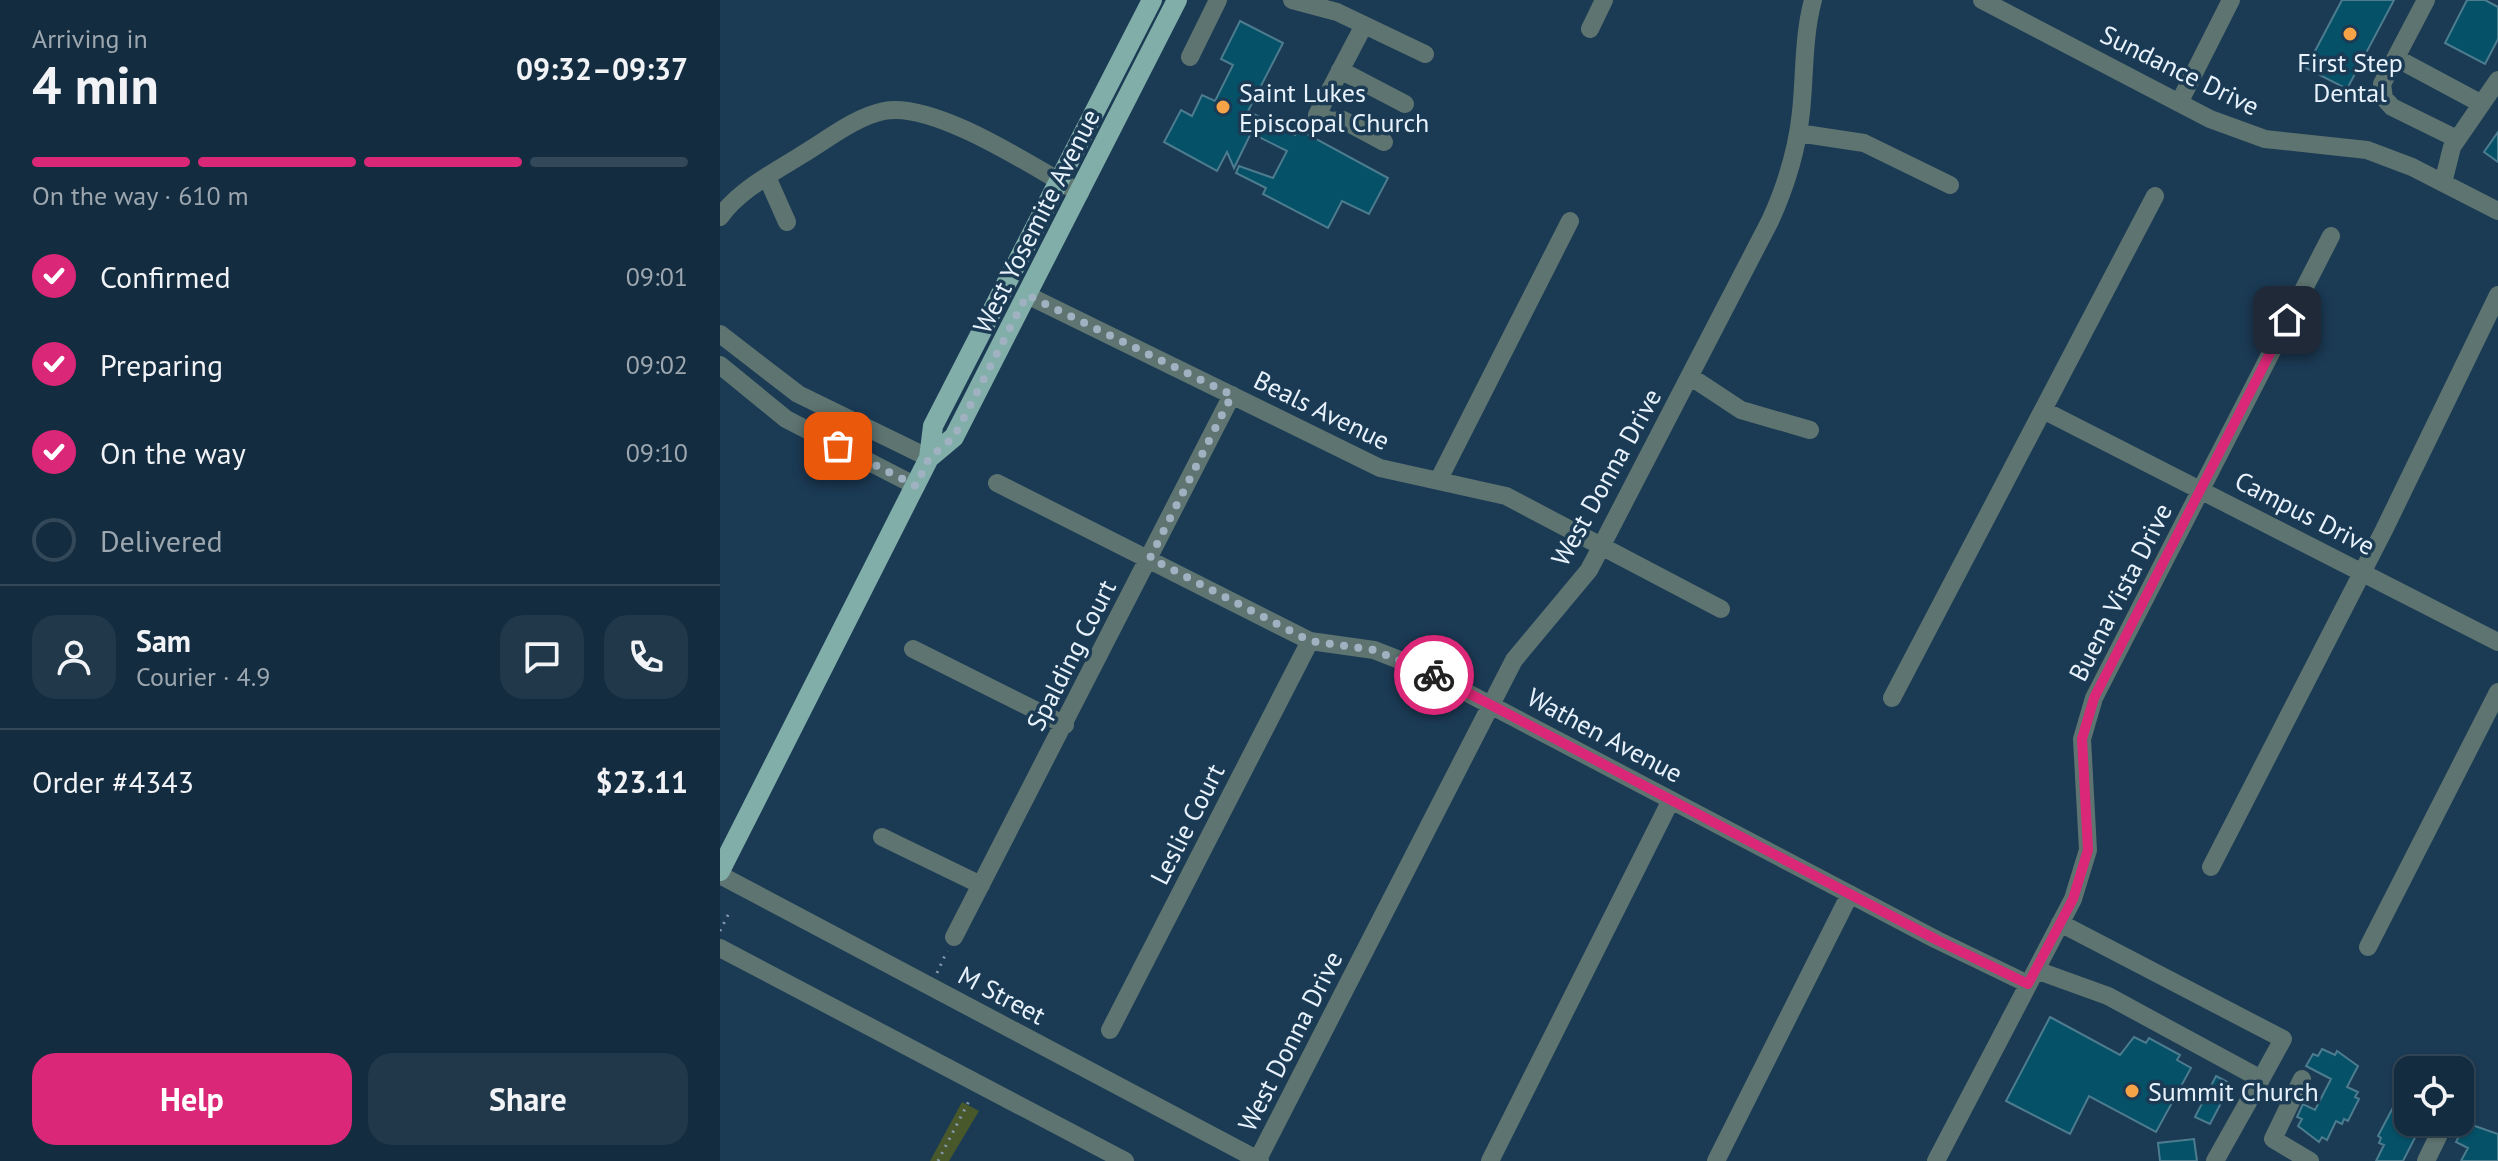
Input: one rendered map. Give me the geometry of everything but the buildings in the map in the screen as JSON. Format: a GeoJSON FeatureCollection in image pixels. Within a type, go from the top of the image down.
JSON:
{"type":"FeatureCollection","features":[{"type":"Feature","properties":{"kind":"main road","name":"West Yosemite Avenue"},"geometry":{"type":"LineString","coordinates":[[720,873],[916,486],[929,458],[933,426],[1152,0]]}},
{"type":"Feature","properties":{"kind":"main road","name":"West Yosemite Avenue"},"geometry":{"type":"LineString","coordinates":[[929,458],[954,437],[1177,0]]}},
{"type":"Feature","properties":{"kind":"street"},"geometry":{"type":"LineString","coordinates":[[1190,57],[1218,0]]}},
{"type":"Feature","properties":{"kind":"street"},"geometry":{"type":"LineString","coordinates":[[1292,0],[1337,12],[1425,54]]}},
{"type":"Feature","properties":{"kind":"street"},"geometry":{"type":"LineString","coordinates":[[1590,29],[1604,0]]}},
{"type":"Feature","properties":{"kind":"street","name":"West Donna Drive"},"geometry":{"type":"LineString","coordinates":[[1258,1161],[1491,705],[1526,643],[1589,570],[1782,195],[1798,133],[1805,46],[1813,0]]}},
{"type":"Feature","properties":{"kind":"street","name":"Sundance Drive"},"geometry":{"type":"LineString","coordinates":[[1982,0],[2210,119],[2265,139],[2367,150],[2498,211]]}},
{"type":"Feature","properties":{"kind":"street"},"geometry":{"type":"LineString","coordinates":[[2016,18],[2025,0]]}},
{"type":"Feature","properties":{"kind":"street"},"geometry":{"type":"LineString","coordinates":[[2179,103],[2231,0]]}},
{"type":"Feature","properties":{"kind":"street"},"geometry":{"type":"LineString","coordinates":[[2426,0],[2382,84],[2384,98],[2392,107],[2457,139]]}},
{"type":"Feature","properties":{"kind":"street"},"geometry":{"type":"LineString","coordinates":[[1364,25],[1317,115],[1330,121],[1343,120],[1384,142]]}},
{"type":"Feature","properties":{"kind":"street"},"geometry":{"type":"LineString","coordinates":[[2396,58],[2480,103]]}},
{"type":"Feature","properties":{"kind":"street"},"geometry":{"type":"LineString","coordinates":[[1340,70],[1405,104]]}},
{"type":"Feature","properties":{"kind":"street"},"geometry":{"type":"LineString","coordinates":[[2443,183],[2457,139],[2498,80]]}},
{"type":"Feature","properties":{"kind":"street"},"geometry":{"type":"LineString","coordinates":[[720,217],[767,177],[853,123],[884,111],[910,110],[940,118],[1080,193]]}},
{"type":"Feature","properties":{"kind":"street"},"geometry":{"type":"LineString","coordinates":[[1798,133],[1864,143],[1950,185]]}},
{"type":"Feature","properties":{"kind":"street"},"geometry":{"type":"LineString","coordinates":[[767,177],[787,222]]}},
{"type":"Feature","properties":{"kind":"street"},"geometry":{"type":"LineString","coordinates":[[1892,698],[2155,196]]}},
{"type":"Feature","properties":{"kind":"street"},"geometry":{"type":"LineString","coordinates":[[1439,479],[1570,221]]}},
{"type":"Feature","properties":{"kind":"street","name":"Buena Vista Drive"},"geometry":{"type":"LineString","coordinates":[[1936,1161],[2073,899],[2088,850],[2082,739],[2094,698],[2331,236]]}},
{"type":"Feature","properties":{"kind":"street","name":"Beals Avenue"},"geometry":{"type":"LineString","coordinates":[[1027,295],[1380,468],[1506,496],[1721,609]]}},
{"type":"Feature","properties":{"kind":"street"},"geometry":{"type":"LineString","coordinates":[[2211,867],[2363,572],[2498,295]]}},
{"type":"Feature","properties":{"kind":"street"},"geometry":{"type":"LineString","coordinates":[[720,334],[798,394],[929,458]]}},
{"type":"Feature","properties":{"kind":"street"},"geometry":{"type":"LineString","coordinates":[[720,365],[786,419],[916,486]]}},
{"type":"Feature","properties":{"kind":"street"},"geometry":{"type":"LineString","coordinates":[[1691,377],[1741,410],[1810,430]]}},
{"type":"Feature","properties":{"kind":"street","name":"Spalding Court"},"geometry":{"type":"LineString","coordinates":[[954,937],[1232,395]]}},
{"type":"Feature","properties":{"kind":"street","name":"Campus Drive"},"geometry":{"type":"LineString","coordinates":[[2045,411],[2498,642]]}},
{"type":"Feature","properties":{"kind":"street","name":"Wathen Avenue"},"geometry":{"type":"LineString","coordinates":[[997,483],[1310,641],[1393,656],[1850,894],[2032,977],[2108,996],[2261,1079]]}},
{"type":"Feature","properties":{"kind":"street","name":"Leslie Court"},"geometry":{"type":"LineString","coordinates":[[1110,1030],[1310,641]]}},
{"type":"Feature","properties":{"kind":"street"},"geometry":{"type":"LineString","coordinates":[[913,649],[1065,725]]}},
{"type":"Feature","properties":{"kind":"street"},"geometry":{"type":"LineString","coordinates":[[2368,947],[2498,692]]}},
{"type":"Feature","properties":{"kind":"street"},"geometry":{"type":"LineString","coordinates":[[1490,1161],[1671,800]]}},
{"type":"Feature","properties":{"kind":"street"},"geometry":{"type":"LineString","coordinates":[[882,837],[981,885]]}},
{"type":"Feature","properties":{"kind":"street","name":"M Street"},"geometry":{"type":"LineString","coordinates":[[720,873],[1258,1161]]}},
{"type":"Feature","properties":{"kind":"street"},"geometry":{"type":"LineString","coordinates":[[1716,1161],[1850,894]]}},
{"type":"Feature","properties":{"kind":"street"},"geometry":{"type":"LineString","coordinates":[[2060,923],[2283,1039],[2215,1161]]}},
{"type":"Feature","properties":{"kind":"street"},"geometry":{"type":"LineString","coordinates":[[720,948],[1125,1161]]}},
{"type":"Feature","properties":{"kind":"street"},"geometry":{"type":"LineString","coordinates":[[2302,1079],[2273,1139],[2310,1161]]}},
{"type":"Feature","properties":{"kind":"street"},"geometry":{"type":"LineString","coordinates":[[2426,1161],[2438,1136]]}},
{"type":"Feature","properties":{"kind":"path"},"geometry":{"type":"LineString","coordinates":[[720,931],[730,911]]}},
{"type":"Feature","properties":{"kind":"path"},"geometry":{"type":"LineString","coordinates":[[936,975],[954,937]]}},
{"type":"Feature","properties":{"kind":"path"},"geometry":{"type":"LineString","coordinates":[[938,1161],[969,1101]]}},
{"type":"Feature","properties":{"kind":"green space"},"geometry":{"type":"Polygon","coordinates":[[[962,1102],[979,1111],[949,1161],[930,1161],[962,1102]]]}},
{"type":"Feature","properties":{"kind":"way so far"},"geometry":{"type":"LineString","coordinates":[[838,446],[916,486],[929,458],[954,437],[1027,295],[1232,395],[1150,558],[1310,641],[1341,648],[1374,650],[1434,675]]}},
{"type":"Feature","properties":{"kind":"place","name":"First Step Dental"},"geometry":{"type":"Point","coordinates":[2350,34]}},
{"type":"Feature","properties":{"kind":"place","name":"Saint Lukes Episcopal Church"},"geometry":{"type":"Point","coordinates":[1223,107]}},
{"type":"Feature","properties":{"kind":"place","name":"Summit Church"},"geometry":{"type":"Point","coordinates":[2132,1091]}},
{"type":"Feature","properties":{"kind":"route"},"geometry":{"type":"LineString","coordinates":[[1434,675],[1937,940],[2028,984],[2073,899],[2088,850],[2082,739],[2094,698],[2287,320]]}}]}
